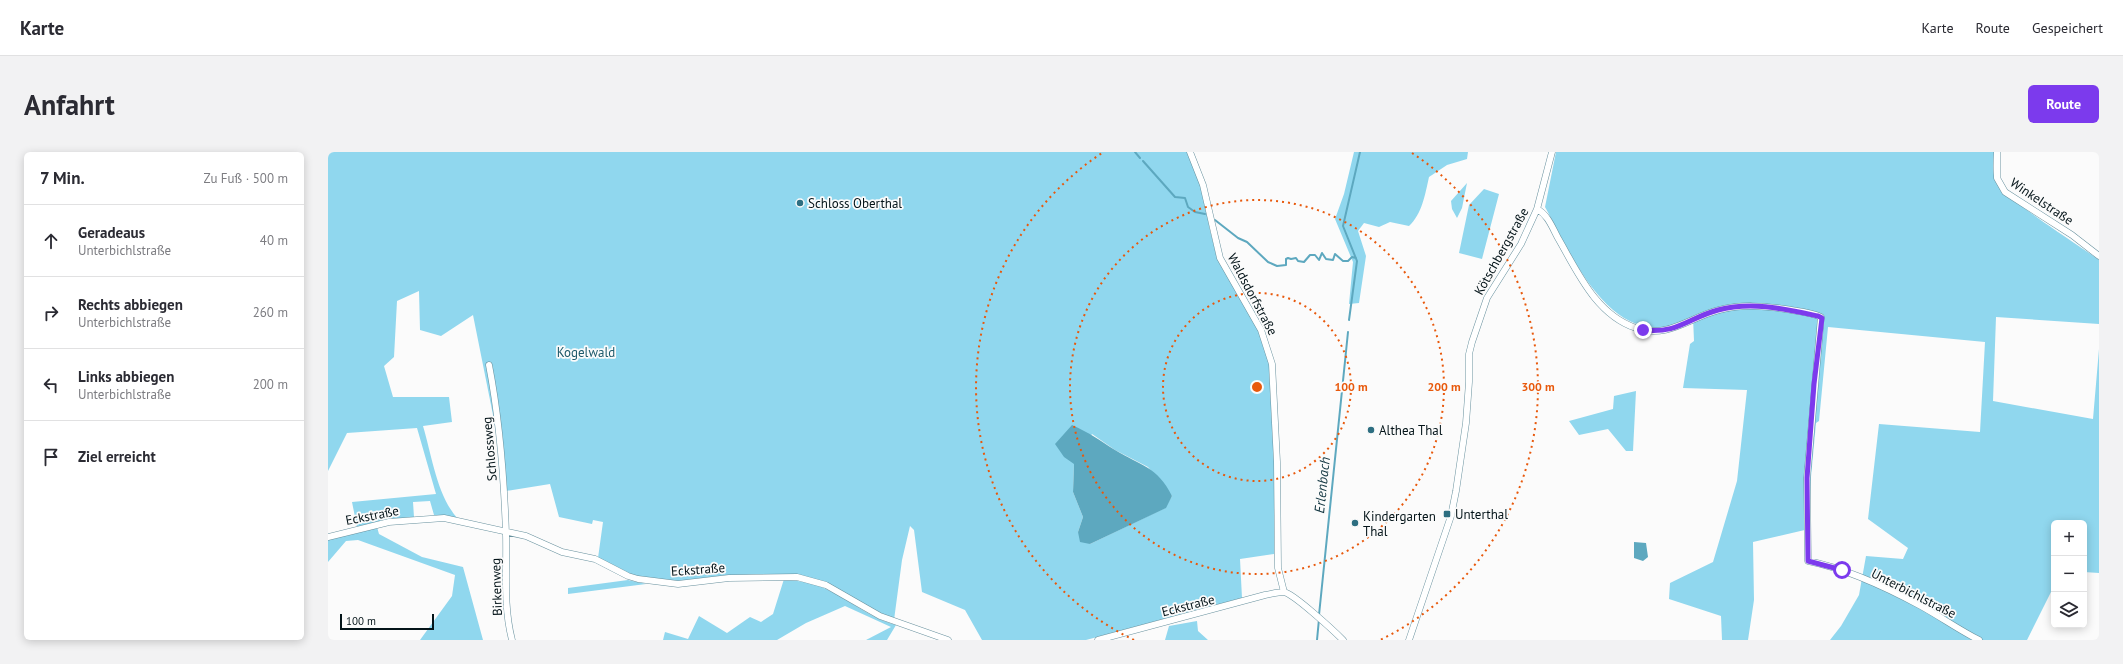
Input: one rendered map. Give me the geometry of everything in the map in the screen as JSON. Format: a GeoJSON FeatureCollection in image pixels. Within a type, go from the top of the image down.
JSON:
{"type":"FeatureCollection","features":[{"type":"Feature","properties":{"kind":"street","name":"Waldsdorfstraße"},"geometry":{"type":"LineString","coordinates":[[1190,152],[1203,185],[1220,258],[1261,330],[1272,364],[1277,462],[1278,568],[1284,592]]}},
{"type":"Feature","properties":{"kind":"street","name":"Kötschbergstraße"},"geometry":{"type":"LineString","coordinates":[[1409,640],[1451,516],[1466,424],[1469,354],[1472,342],[1487,298],[1521,244],[1537,210],[1552,152]]}},
{"type":"Feature","properties":{"kind":"street","name":"Winkelstraße"},"geometry":{"type":"LineString","coordinates":[[1998,152],[1997,178],[2005,192],[2072,234],[2099,256]]}},
{"type":"Feature","properties":{"kind":"street","name":"Unterbichlstraße"},"geometry":{"type":"LineString","coordinates":[[1537,210],[1547,217],[1580,278],[1594,297],[1611,313],[1634,327],[1654,331],[1671,330],[1719,310],[1752,305],[1790,310],[1821,317],[1807,478],[1808,561],[1833,566],[1870,581],[1921,606],[1980,640]]}},
{"type":"Feature","properties":{"kind":"street","name":"Schlossweg"},"geometry":{"type":"LineString","coordinates":[[489,365],[499,420],[506,532]]}},
{"type":"Feature","properties":{"kind":"street","name":"Eckstraße"},"geometry":{"type":"LineString","coordinates":[[328,537],[389,522],[429,518],[449,519],[526,536],[562,552],[595,559],[628,576],[657,582],[678,584],[766,576],[797,577],[826,585],[880,616],[948,640]]}},
{"type":"Feature","properties":{"kind":"street","name":"Birkenweg"},"geometry":{"type":"LineString","coordinates":[[506,532],[505,590],[512,640]]}},
{"type":"Feature","properties":{"kind":"street"},"geometry":{"type":"LineString","coordinates":[[1284,592],[1315,615],[1342,640]]}},
{"type":"Feature","properties":{"kind":"street","name":"Eckstraße"},"geometry":{"type":"LineString","coordinates":[[1098,640],[1232,606],[1265,595],[1284,592]]}},
{"type":"Feature","properties":{"kind":"green space","name":"Kogelwald"},"geometry":{"type":"Polygon","coordinates":[[[328,152],[1187,152],[1194,164],[1208,210],[1209,226],[1217,258],[1260,332],[1269,364],[1274,461],[1274,554],[1240,559],[1242,598],[1086,640],[982,640],[965,610],[922,592],[914,530],[910,526],[902,560],[894,620],[800,575],[756,574],[680,582],[629,575],[598,558],[603,522],[593,520],[592,524],[559,517],[550,484],[506,491],[494,420],[473,315],[441,336],[420,330],[419,291],[397,301],[394,357],[384,366],[393,397],[449,397],[452,422],[423,426],[432,463],[440,487],[451,510],[458,519],[434,515],[430,501],[413,502],[414,517],[386,520],[357,527],[352,502],[436,494],[417,428],[347,433],[328,471],[328,152]],[[1092,434],[1074,464],[1073,492],[1083,517],[1078,532],[1090,544],[1165,508],[1172,496],[1148,467],[1115,450],[1092,434]]]}},
{"type":"Feature","properties":{"kind":"green space"},"geometry":{"type":"Polygon","coordinates":[[[1354,152],[1468,152],[1467,159],[1447,165],[1429,177],[1420,210],[1409,226],[1390,222],[1379,227],[1364,223],[1358,231],[1366,256],[1359,303],[1349,304],[1353,262],[1335,219],[1344,194],[1354,152]]]}},
{"type":"Feature","properties":{"kind":"green space"},"geometry":{"type":"Polygon","coordinates":[[[1556,152],[1994,152],[1994,176],[2001,188],[2042,221],[2099,260],[2099,324],[1996,317],[1993,401],[2093,419],[2099,349],[2099,573],[2087,572],[2087,520],[2051,520],[2051,592],[2027,640],[1830,640],[1841,626],[1859,595],[1866,556],[1903,559],[1908,548],[1868,519],[1879,424],[1980,432],[1985,342],[1828,327],[1819,421],[1816,423],[1811,477],[1809,529],[1753,542],[1754,600],[1748,640],[1722,640],[1721,616],[1669,599],[1670,583],[1713,562],[1737,481],[1747,390],[1683,388],[1690,344],[1694,341],[1693,317],[1666,327],[1657,328],[1637,324],[1619,315],[1603,300],[1589,283],[1564,243],[1545,207],[1556,152]]]}},
{"type":"Feature","properties":{"kind":"green space"},"geometry":{"type":"Polygon","coordinates":[[[1467,183],[1462,208],[1457,218],[1452,209],[1451,201],[1467,183]]]}},
{"type":"Feature","properties":{"kind":"green space"},"geometry":{"type":"Polygon","coordinates":[[[1484,189],[1499,194],[1482,259],[1459,253],[1469,205],[1484,189]]]}},
{"type":"Feature","properties":{"kind":"green space"},"geometry":{"type":"Polygon","coordinates":[[[1636,391],[1633,451],[1626,451],[1608,429],[1579,435],[1569,421],[1613,409],[1614,396],[1636,391]]]}},
{"type":"Feature","properties":{"kind":"green space"},"geometry":{"type":"Polygon","coordinates":[[[377,527],[379,534],[422,557],[463,567],[483,640],[420,640],[452,596],[455,575],[358,540],[346,541],[328,562],[328,539],[377,527]]]}},
{"type":"Feature","properties":{"kind":"green space"},"geometry":{"type":"Polygon","coordinates":[[[784,579],[819,586],[833,592],[877,618],[896,625],[887,640],[866,640],[891,627],[845,606],[806,623],[777,640],[663,640],[665,632],[688,639],[699,616],[727,633],[750,617],[761,622],[773,614],[784,579]]]}},
{"type":"Feature","properties":{"kind":"green space"},"geometry":{"type":"Polygon","coordinates":[[[628,580],[646,584],[568,594],[568,588],[628,580]]]}},
{"type":"Feature","properties":{"kind":"green space"},"geometry":{"type":"Polygon","coordinates":[[[1197,621],[1198,631],[1208,640],[1165,640],[1169,626],[1197,621]]]}},
{"type":"Feature","properties":{"kind":"shaded area"},"geometry":{"type":"Polygon","coordinates":[[[1072,425],[1154,472],[1172,496],[1166,508],[1090,544],[1080,542],[1078,532],[1083,517],[1073,492],[1074,464],[1064,457],[1055,444],[1072,425]]]}},
{"type":"Feature","properties":{"kind":"shaded area"},"geometry":{"type":"Polygon","coordinates":[[[1634,542],[1646,543],[1648,557],[1643,561],[1634,558],[1634,542]]]}},
{"type":"Feature","properties":{"kind":"waterway"},"geometry":{"type":"LineString","coordinates":[[1135,152],[1140,158]]}},
{"type":"Feature","properties":{"kind":"waterway","name":"Erlenbach"},"geometry":{"type":"LineString","coordinates":[[1349,320],[1357,261],[1343,226],[1360,152]]}},
{"type":"Feature","properties":{"kind":"waterway"},"geometry":{"type":"LineString","coordinates":[[1143,161],[1175,197],[1185,198],[1188,207],[1195,212],[1205,214]]}},
{"type":"Feature","properties":{"kind":"waterway"},"geometry":{"type":"LineString","coordinates":[[1215,220],[1238,238],[1247,242],[1268,262],[1277,266],[1286,265],[1286,259],[1288,258],[1296,258],[1298,261],[1304,262],[1310,255],[1315,255],[1319,260],[1322,253],[1326,259],[1333,260],[1335,254],[1343,261],[1348,261],[1352,257],[1356,258]]}},
{"type":"Feature","properties":{"kind":"waterway","name":"Erlenbach"},"geometry":{"type":"LineString","coordinates":[[1319,615],[1348,332]]}},
{"type":"Feature","properties":{"kind":"waterway","name":"Erlenbach"},"geometry":{"type":"LineString","coordinates":[[1317,640],[1319,619]]}},
{"type":"Feature","properties":{"kind":"place","name":"Schloss Oberthal"},"geometry":{"type":"Point","coordinates":[800,203]}},
{"type":"Feature","properties":{"kind":"place","name":"Althea Thal"},"geometry":{"type":"Point","coordinates":[1371,430]}},
{"type":"Feature","properties":{"kind":"place","name":"Unterthal"},"geometry":{"type":"Point","coordinates":[1447,514]}},
{"type":"Feature","properties":{"kind":"place","name":"Kindergarten Thal"},"geometry":{"type":"Point","coordinates":[1355,523]}},
{"type":"Feature","properties":{"kind":"route"},"geometry":{"type":"LineString","coordinates":[[1643,330],[1671,330],[1713,311],[1730,307],[1752,305],[1790,310],[1822,318],[1816,359],[1807,478],[1806,515],[1808,561],[1833,566],[1842,570]]}}]}
